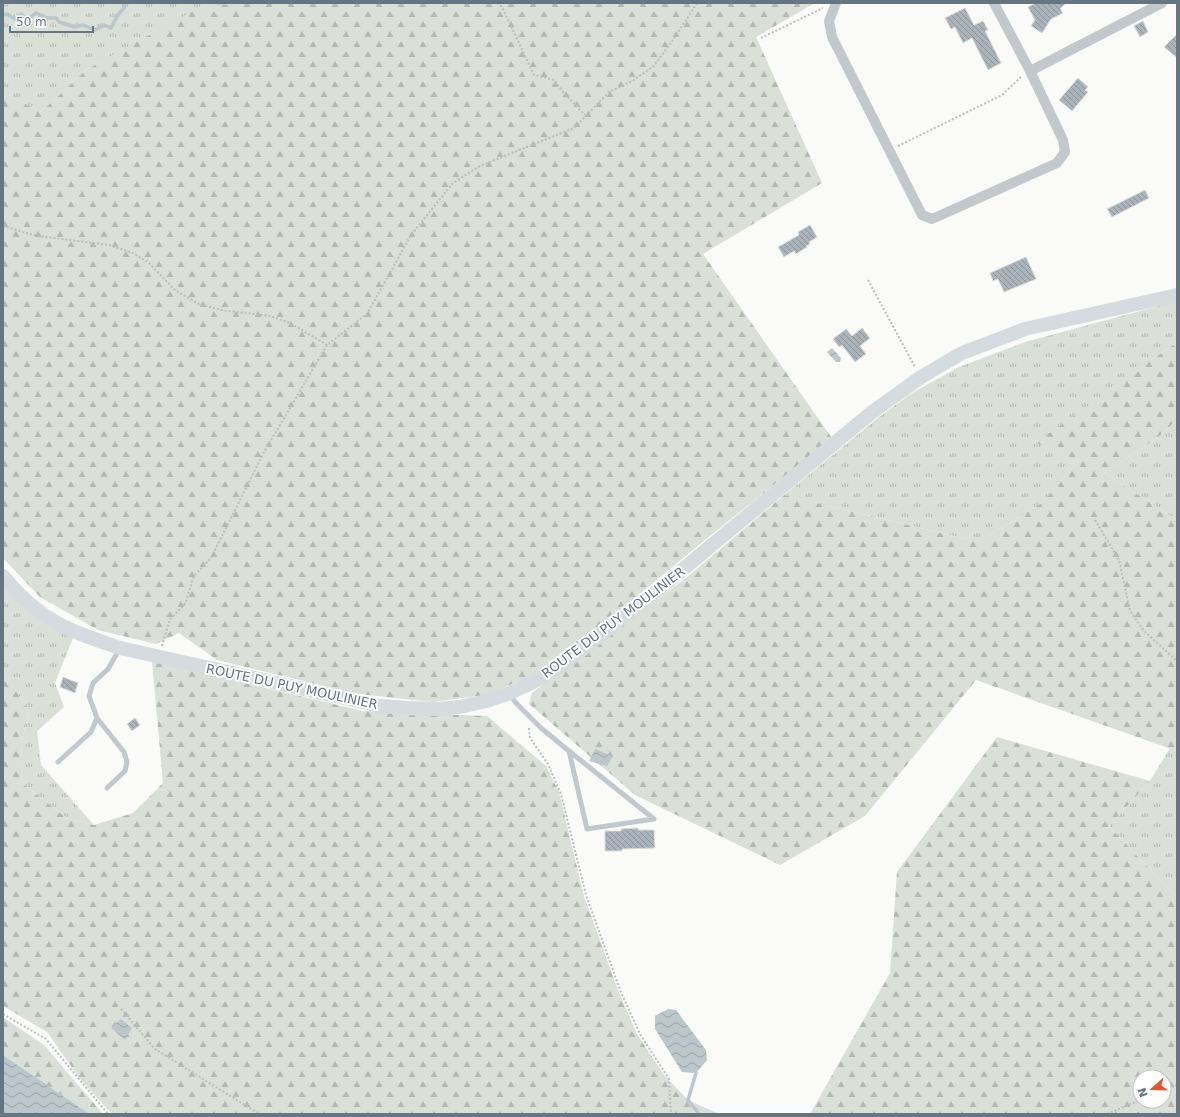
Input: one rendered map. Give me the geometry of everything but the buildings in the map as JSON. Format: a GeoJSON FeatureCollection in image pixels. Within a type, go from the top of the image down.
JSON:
{"type":"FeatureCollection","features":[{"type":"Feature","properties":{"kind":"main road","name":"ROUTE DU PUY MOULINIER"},"geometry":{"type":"LineString","coordinates":[[3,576],[36,609],[59,624],[82,635],[120,648],[380,706],[440,709],[486,701],[510,693],[542,678],[579,652],[658,590],[871,414],[921,377],[962,353],[1025,330],[1177,295]]}},
{"type":"Feature","properties":{"kind":"street"},"geometry":{"type":"LineString","coordinates":[[832,5],[829,21],[832,37],[922,215],[932,219],[1058,163],[1065,152],[1063,140],[1030,71],[994,3]]}},
{"type":"Feature","properties":{"kind":"street"},"geometry":{"type":"LineString","coordinates":[[1030,71],[1162,3]]}},
{"type":"Feature","properties":{"kind":"lane"},"geometry":{"type":"LineString","coordinates":[[107,788],[125,772],[127,762],[124,752],[96,718],[90,696],[93,683],[108,669],[120,648]]}},
{"type":"Feature","properties":{"kind":"lane"},"geometry":{"type":"LineString","coordinates":[[510,693],[515,702],[528,715],[569,751],[654,819],[587,829],[569,751]]}},
{"type":"Feature","properties":{"kind":"lane"},"geometry":{"type":"LineString","coordinates":[[58,762],[91,732],[96,718]]}},
{"type":"Feature","properties":{"kind":"path"},"geometry":{"type":"LineString","coordinates":[[497,3],[502,7],[534,75],[554,80],[585,116]]}},
{"type":"Feature","properties":{"kind":"path"},"geometry":{"type":"LineString","coordinates":[[159,657],[170,619],[185,604],[194,576],[211,558],[263,454],[328,345],[367,314],[411,235],[453,183],[480,166],[574,128],[608,92],[632,81],[654,66],[697,3]]}},
{"type":"Feature","properties":{"kind":"path"},"geometry":{"type":"LineString","coordinates":[[761,38],[832,5]]}},
{"type":"Feature","properties":{"kind":"path"},"geometry":{"type":"LineString","coordinates":[[890,150],[1002,95],[1022,76],[1030,71]]}},
{"type":"Feature","properties":{"kind":"path"},"geometry":{"type":"LineString","coordinates":[[3,226],[37,236],[109,245],[133,253],[149,263],[176,291],[199,304],[222,310],[270,316],[290,323],[328,345]]}},
{"type":"Feature","properties":{"kind":"path"},"geometry":{"type":"LineString","coordinates":[[868,280],[921,377]]}},
{"type":"Feature","properties":{"kind":"path"},"geometry":{"type":"LineString","coordinates":[[1095,520],[1119,560],[1130,611],[1144,631],[1177,661]]}},
{"type":"Feature","properties":{"kind":"path"},"geometry":{"type":"LineString","coordinates":[[528,715],[530,738],[548,764],[561,794],[586,895],[620,990],[640,1034],[669,1078],[670,1114]]}},
{"type":"Feature","properties":{"kind":"path"},"geometry":{"type":"LineString","coordinates":[[121,1009],[156,1049],[258,1114]]}},
{"type":"Feature","properties":{"kind":"path"},"geometry":{"type":"LineString","coordinates":[[3,1014],[46,1039],[108,1114]]}},
{"type":"Feature","properties":{"kind":"path"},"geometry":{"type":"LineString","coordinates":[[1108,1114],[1132,1104]]}},
{"type":"Feature","properties":{"kind":"green space"},"geometry":{"type":"Polygon","coordinates":[[[3,3],[234,3],[195,11],[86,70],[41,112],[3,92],[3,3]]]}},
{"type":"Feature","properties":{"kind":"green space"},"geometry":{"type":"Polygon","coordinates":[[[234,3],[815,3],[756,37],[822,183],[703,254],[832,438],[705,540],[592,634],[541,672],[486,695],[432,702],[358,694],[217,660],[179,633],[156,644],[98,630],[40,597],[3,558],[3,92],[41,112],[86,70],[195,10],[234,3]]]}},
{"type":"Feature","properties":{"kind":"green space"},"geometry":{"type":"Polygon","coordinates":[[[1177,301],[1177,342],[1037,443],[1078,462],[1042,503],[978,542],[784,495],[879,417],[912,393],[959,367],[1025,342],[1177,301]]]}},
{"type":"Feature","properties":{"kind":"green space"},"geometry":{"type":"Polygon","coordinates":[[[1177,342],[1177,420],[1157,438],[1104,473],[1177,520],[1177,751],[976,680],[865,816],[780,865],[635,795],[529,704],[532,693],[686,578],[784,495],[978,542],[1042,503],[1078,462],[1036,443],[1177,342]]]}},
{"type":"Feature","properties":{"kind":"green space"},"geometry":{"type":"Polygon","coordinates":[[[1177,420],[1177,520],[1104,473],[1157,438],[1177,420]]]}},
{"type":"Feature","properties":{"kind":"green space"},"geometry":{"type":"Polygon","coordinates":[[[3,587],[35,615],[73,638],[55,683],[64,707],[37,731],[41,765],[94,825],[68,819],[23,784],[21,743],[29,712],[3,670],[3,587]]]}},
{"type":"Feature","properties":{"kind":"green space"},"geometry":{"type":"Polygon","coordinates":[[[152,661],[363,711],[487,716],[546,766],[559,792],[584,896],[618,990],[637,1034],[664,1075],[688,1100],[719,1114],[112,1114],[81,1080],[47,1032],[3,1006],[3,670],[29,712],[21,743],[23,784],[68,819],[94,825],[133,813],[163,783],[152,661]]]}},
{"type":"Feature","properties":{"kind":"green space"},"geometry":{"type":"Polygon","coordinates":[[[997,737],[1150,781],[1109,826],[1177,898],[1177,1114],[810,1114],[890,973],[897,872],[997,737]]]}},
{"type":"Feature","properties":{"kind":"green space"},"geometry":{"type":"Polygon","coordinates":[[[1170,748],[1177,751],[1177,898],[1109,826],[1150,781],[1170,748]]]}},
{"type":"Feature","properties":{"kind":"green space"},"geometry":{"type":"Polygon","coordinates":[[[3,1017],[44,1045],[103,1114],[89,1114],[3,1055],[3,1017]]]}},
{"type":"Feature","properties":{"kind":"water"},"geometry":{"type":"Polygon","coordinates":[[[832,348],[841,358],[840,362],[836,362],[827,352],[832,348]]]}},
{"type":"Feature","properties":{"kind":"water"},"geometry":{"type":"Polygon","coordinates":[[[595,749],[613,756],[607,766],[589,761],[595,749]]]}},
{"type":"Feature","properties":{"kind":"water"},"geometry":{"type":"Polygon","coordinates":[[[668,1009],[676,1010],[706,1050],[707,1060],[696,1073],[682,1072],[655,1029],[655,1016],[668,1009]]]}},
{"type":"Feature","properties":{"kind":"water"},"geometry":{"type":"Polygon","coordinates":[[[121,1019],[132,1028],[125,1040],[111,1028],[121,1019]]]}},
{"type":"Feature","properties":{"kind":"water"},"geometry":{"type":"Polygon","coordinates":[[[3,1055],[88,1113],[89,1114],[3,1114],[3,1055]]]}},
{"type":"Feature","properties":{"kind":"waterway"},"geometry":{"type":"LineString","coordinates":[[3,15],[7,14],[15,19],[21,14],[27,20],[36,13],[47,18],[56,18],[59,22],[75,27],[83,25],[95,30],[104,25],[111,28],[117,16],[124,8],[125,3]]}},
{"type":"Feature","properties":{"kind":"waterway"},"geometry":{"type":"LineString","coordinates":[[696,1073],[688,1100],[699,1114]]}}]}
